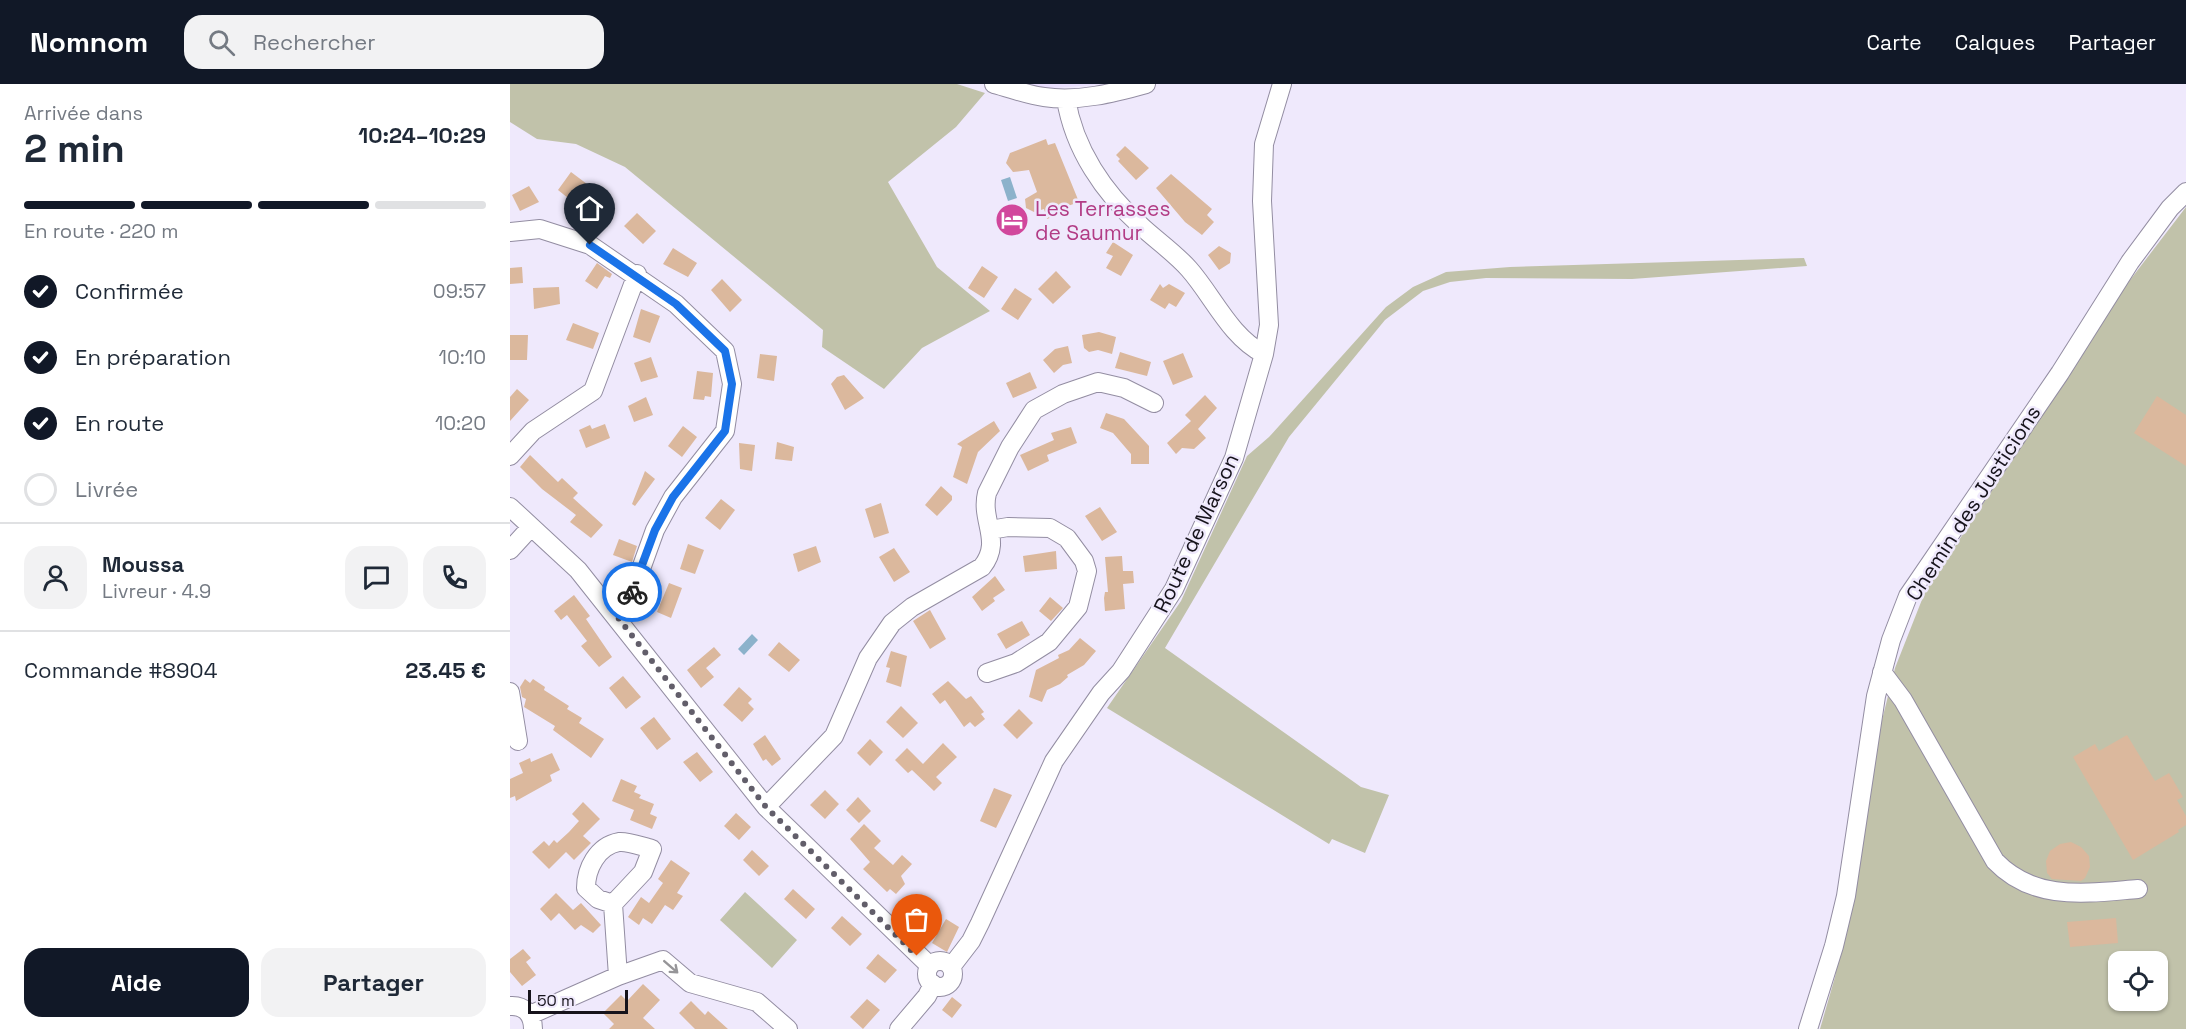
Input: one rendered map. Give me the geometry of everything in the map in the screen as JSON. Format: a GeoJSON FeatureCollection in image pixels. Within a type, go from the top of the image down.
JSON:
{"type":"FeatureCollection","features":[{"type":"Feature","properties":{"kind":"street"},"geometry":{"type":"LineString","coordinates":[[993,84],[1042,97],[1066,99],[1090,97],[1146,84]]}},
{"type":"Feature","properties":{"kind":"street","name":"Route de Marson"},"geometry":{"type":"LineString","coordinates":[[951,967],[976,932],[1054,761],[1069,736],[1127,662],[1174,589],[1234,458],[1264,354],[1269,325],[1262,201],[1264,144],[1282,84]]}},
{"type":"Feature","properties":{"kind":"street"},"geometry":{"type":"LineString","coordinates":[[1066,99],[1089,166],[1126,213],[1188,268],[1231,326],[1254,349],[1264,354]]}},
{"type":"Feature","properties":{"kind":"street","name":"Chemin des Justicions"},"geometry":{"type":"LineString","coordinates":[[1808,1029],[1834,946],[1846,896],[1876,696],[1899,618],[1921,577],[2060,373],[2130,262],[2170,208],[2186,192]]}},
{"type":"Feature","properties":{"kind":"street"},"geometry":{"type":"LineString","coordinates":[[510,232],[540,229],[590,245],[636,274],[676,304],[725,351],[732,384],[725,431],[673,497],[655,530],[633,591],[616,615]]}},
{"type":"Feature","properties":{"kind":"street"},"geometry":{"type":"LineString","coordinates":[[510,456],[533,431],[592,391],[636,274]]}},
{"type":"Feature","properties":{"kind":"street"},"geometry":{"type":"LineString","coordinates":[[766,807],[834,736],[868,658],[884,633],[912,608],[982,567],[993,550],[985,501],[987,493],[1010,447],[1034,410],[1063,394],[1098,382],[1124,388],[1154,403]]}},
{"type":"Feature","properties":{"kind":"street"},"geometry":{"type":"LineString","coordinates":[[510,507],[578,570],[616,615],[766,807],[930,966]]}},
{"type":"Feature","properties":{"kind":"street"},"geometry":{"type":"LineString","coordinates":[[510,550],[531,527]]}},
{"type":"Feature","properties":{"kind":"street"},"geometry":{"type":"LineString","coordinates":[[987,673],[1016,663],[1049,642],[1078,607],[1087,571],[1084,561],[1067,538],[1050,528],[1008,527],[990,530]]}},
{"type":"Feature","properties":{"kind":"street"},"geometry":{"type":"LineString","coordinates":[[1882,672],[1903,700],[1995,861],[2008,874],[2025,883],[2057,893],[2138,889]]}},
{"type":"Feature","properties":{"kind":"street"},"geometry":{"type":"LineString","coordinates":[[510,692],[518,741]]}},
{"type":"Feature","properties":{"kind":"street"},"geometry":{"type":"LineString","coordinates":[[613,904],[618,976]]}},
{"type":"Feature","properties":{"kind":"street"},"geometry":{"type":"LineString","coordinates":[[510,1006],[520,1007],[531,1022],[618,976],[663,960],[690,983],[757,1002],[788,1029]]}},
{"type":"Feature","properties":{"kind":"street"},"geometry":{"type":"LineString","coordinates":[[930,966],[943,961],[951,967],[952,976],[947,984],[933,984]]}},
{"type":"Feature","properties":{"kind":"street"},"geometry":{"type":"LineString","coordinates":[[930,966],[927,976],[933,984]]}},
{"type":"Feature","properties":{"kind":"street"},"geometry":{"type":"LineString","coordinates":[[899,1029],[927,996],[933,984]]}},
{"type":"Feature","properties":{"kind":"shaded area"},"geometry":{"type":"Polygon","coordinates":[[[1023,84],[1106,84],[1041,89],[1023,84]]]}},
{"type":"Feature","properties":{"kind":"green space"},"geometry":{"type":"Polygon","coordinates":[[[510,84],[957,84],[985,93],[956,127],[888,182],[937,267],[990,311],[922,348],[884,389],[822,347],[823,330],[625,167],[576,144],[537,139],[510,122],[510,84]]]}},
{"type":"Feature","properties":{"kind":"green space"},"geometry":{"type":"Polygon","coordinates":[[[2186,207],[2186,1029],[1820,1029],[1835,977],[1880,728],[1895,668],[1925,592],[2127,284],[2186,207]]]}},
{"type":"Feature","properties":{"kind":"green space"},"geometry":{"type":"Polygon","coordinates":[[[1804,258],[1807,266],[1632,279],[1486,278],[1450,282],[1423,291],[1385,320],[1289,437],[1165,648],[1361,787],[1389,795],[1365,853],[1332,839],[1329,844],[1107,708],[1181,601],[1247,456],[1269,437],[1386,307],[1413,287],[1446,272],[1510,267],[1804,258]]]}},
{"type":"Feature","properties":{"kind":"green space"},"geometry":{"type":"Polygon","coordinates":[[[745,892],[797,940],[772,968],[720,920],[745,892]]]}},
{"type":"Feature","properties":{"kind":"water"},"geometry":{"type":"Polygon","coordinates":[[[1010,177],[1017,198],[1008,201],[1001,180],[1010,177]]]}},
{"type":"Feature","properties":{"kind":"water"},"geometry":{"type":"Polygon","coordinates":[[[752,634],[758,640],[744,655],[738,649],[752,634]]]}},
{"type":"Feature","properties":{"kind":"building"},"geometry":{"type":"Polygon","coordinates":[[[1046,139],[1048,145],[1055,143],[1079,202],[1065,207],[1066,212],[1047,219],[1044,209],[1034,212],[1026,208],[1025,199],[1037,192],[1029,170],[1013,172],[1006,163],[1010,153],[1046,139]]]}},
{"type":"Feature","properties":{"kind":"building"},"geometry":{"type":"Polygon","coordinates":[[[1125,146],[1149,168],[1136,180],[1118,161],[1120,159],[1116,155],[1125,146]]]}},
{"type":"Feature","properties":{"kind":"building"},"geometry":{"type":"Polygon","coordinates":[[[571,172],[591,187],[581,201],[571,193],[568,198],[558,190],[571,172]]]}},
{"type":"Feature","properties":{"kind":"building"},"geometry":{"type":"Polygon","coordinates":[[[1171,174],[1212,209],[1207,215],[1214,222],[1202,235],[1185,222],[1156,188],[1171,174]]]}},
{"type":"Feature","properties":{"kind":"building"},"geometry":{"type":"Polygon","coordinates":[[[529,186],[539,202],[520,211],[512,195],[529,186]]]}},
{"type":"Feature","properties":{"kind":"building"},"geometry":{"type":"Polygon","coordinates":[[[637,213],[656,231],[643,244],[624,226],[637,213]]]}},
{"type":"Feature","properties":{"kind":"building"},"geometry":{"type":"Polygon","coordinates":[[[1113,242],[1133,255],[1121,276],[1106,268],[1113,256],[1106,253],[1113,242]]]}},
{"type":"Feature","properties":{"kind":"building"},"geometry":{"type":"Polygon","coordinates":[[[1219,246],[1231,253],[1230,263],[1219,270],[1208,255],[1219,246]]]}},
{"type":"Feature","properties":{"kind":"building"},"geometry":{"type":"Polygon","coordinates":[[[673,248],[697,263],[688,277],[663,264],[673,248]]]}},
{"type":"Feature","properties":{"kind":"building"},"geometry":{"type":"Polygon","coordinates":[[[597,263],[612,274],[610,278],[605,276],[597,289],[585,281],[597,263]]]}},
{"type":"Feature","properties":{"kind":"building"},"geometry":{"type":"Polygon","coordinates":[[[982,266],[998,277],[984,298],[968,288],[982,266]]]}},
{"type":"Feature","properties":{"kind":"building"},"geometry":{"type":"Polygon","coordinates":[[[522,267],[523,283],[510,284],[510,268],[522,267]]]}},
{"type":"Feature","properties":{"kind":"building"},"geometry":{"type":"Polygon","coordinates":[[[1056,271],[1071,287],[1053,304],[1038,289],[1056,271]]]}},
{"type":"Feature","properties":{"kind":"building"},"geometry":{"type":"Polygon","coordinates":[[[722,279],[742,300],[730,312],[711,290],[722,279]]]}},
{"type":"Feature","properties":{"kind":"building"},"geometry":{"type":"Polygon","coordinates":[[[1160,284],[1163,288],[1169,284],[1185,293],[1176,307],[1169,303],[1165,309],[1150,300],[1160,284]]]}},
{"type":"Feature","properties":{"kind":"building"},"geometry":{"type":"Polygon","coordinates":[[[559,287],[560,304],[534,309],[533,288],[559,287]]]}},
{"type":"Feature","properties":{"kind":"building"},"geometry":{"type":"Polygon","coordinates":[[[1015,288],[1032,299],[1018,320],[1001,309],[1015,288]]]}},
{"type":"Feature","properties":{"kind":"building"},"geometry":{"type":"Polygon","coordinates":[[[641,309],[660,316],[650,343],[633,337],[641,309]]]}},
{"type":"Feature","properties":{"kind":"building"},"geometry":{"type":"Polygon","coordinates":[[[573,323],[599,333],[593,349],[566,340],[573,323]]]}},
{"type":"Feature","properties":{"kind":"building"},"geometry":{"type":"Polygon","coordinates":[[[1099,332],[1116,337],[1112,354],[1098,350],[1089,352],[1084,348],[1082,335],[1099,332]]]}},
{"type":"Feature","properties":{"kind":"building"},"geometry":{"type":"Polygon","coordinates":[[[510,335],[528,335],[527,360],[510,360],[510,335]]]}},
{"type":"Feature","properties":{"kind":"building"},"geometry":{"type":"Polygon","coordinates":[[[1068,346],[1072,363],[1063,365],[1054,373],[1043,360],[1055,349],[1068,346]]]}},
{"type":"Feature","properties":{"kind":"building"},"geometry":{"type":"Polygon","coordinates":[[[1120,352],[1151,362],[1147,376],[1115,368],[1120,352]]]}},
{"type":"Feature","properties":{"kind":"building"},"geometry":{"type":"Polygon","coordinates":[[[1183,353],[1193,377],[1173,385],[1163,361],[1183,353]]]}},
{"type":"Feature","properties":{"kind":"building"},"geometry":{"type":"Polygon","coordinates":[[[760,354],[777,356],[774,381],[757,378],[760,354]]]}},
{"type":"Feature","properties":{"kind":"building"},"geometry":{"type":"Polygon","coordinates":[[[651,357],[658,377],[641,382],[634,363],[651,357]]]}},
{"type":"Feature","properties":{"kind":"building"},"geometry":{"type":"Polygon","coordinates":[[[697,371],[713,373],[711,397],[705,396],[704,400],[693,399],[697,371]]]}},
{"type":"Feature","properties":{"kind":"building"},"geometry":{"type":"Polygon","coordinates":[[[1030,372],[1037,388],[1013,398],[1006,383],[1030,372]]]}},
{"type":"Feature","properties":{"kind":"building"},"geometry":{"type":"Polygon","coordinates":[[[844,375],[864,398],[845,410],[831,384],[837,377],[844,375]]]}},
{"type":"Feature","properties":{"kind":"building"},"geometry":{"type":"Polygon","coordinates":[[[517,389],[529,400],[510,421],[510,397],[517,389]]]}},
{"type":"Feature","properties":{"kind":"building"},"geometry":{"type":"Polygon","coordinates":[[[1205,395],[1217,408],[1198,429],[1206,438],[1194,449],[1182,448],[1176,454],[1167,443],[1191,421],[1185,415],[1205,395]]]}},
{"type":"Feature","properties":{"kind":"building"},"geometry":{"type":"Polygon","coordinates":[[[2157,396],[2186,415],[2186,466],[2134,433],[2157,396]]]}},
{"type":"Feature","properties":{"kind":"building"},"geometry":{"type":"Polygon","coordinates":[[[646,397],[653,415],[634,422],[628,406],[646,397]]]}},
{"type":"Feature","properties":{"kind":"building"},"geometry":{"type":"Polygon","coordinates":[[[1106,413],[1124,419],[1149,446],[1149,464],[1131,464],[1131,454],[1113,433],[1100,428],[1106,413]]]}},
{"type":"Feature","properties":{"kind":"building"},"geometry":{"type":"Polygon","coordinates":[[[994,421],[1000,431],[978,452],[967,484],[953,477],[962,447],[957,444],[994,421]]]}},
{"type":"Feature","properties":{"kind":"building"},"geometry":{"type":"Polygon","coordinates":[[[605,424],[610,438],[586,448],[579,430],[590,425],[592,429],[605,424]]]}},
{"type":"Feature","properties":{"kind":"building"},"geometry":{"type":"Polygon","coordinates":[[[683,426],[697,437],[682,457],[668,446],[683,426]]]}},
{"type":"Feature","properties":{"kind":"building"},"geometry":{"type":"Polygon","coordinates":[[[1071,427],[1077,443],[1047,455],[1049,461],[1028,471],[1020,455],[1054,440],[1051,433],[1071,427]]]}},
{"type":"Feature","properties":{"kind":"building"},"geometry":{"type":"Polygon","coordinates":[[[777,442],[794,447],[792,461],[775,459],[777,442]]]}},
{"type":"Feature","properties":{"kind":"building"},"geometry":{"type":"Polygon","coordinates":[[[739,443],[755,445],[752,471],[740,469],[739,443]]]}},
{"type":"Feature","properties":{"kind":"building"},"geometry":{"type":"Polygon","coordinates":[[[530,455],[558,482],[562,478],[578,493],[573,498],[603,525],[591,538],[570,522],[576,515],[542,489],[520,467],[530,455]]]}},
{"type":"Feature","properties":{"kind":"building"},"geometry":{"type":"Polygon","coordinates":[[[645,471],[655,479],[635,506],[632,504],[645,471]]]}},
{"type":"Feature","properties":{"kind":"building"},"geometry":{"type":"Polygon","coordinates":[[[941,486],[952,496],[952,500],[937,516],[925,505],[941,486]]]}},
{"type":"Feature","properties":{"kind":"building"},"geometry":{"type":"Polygon","coordinates":[[[721,499],[735,510],[720,530],[705,518],[721,499]]]}},
{"type":"Feature","properties":{"kind":"building"},"geometry":{"type":"Polygon","coordinates":[[[881,503],[889,533],[874,538],[865,509],[881,503]]]}},
{"type":"Feature","properties":{"kind":"building"},"geometry":{"type":"Polygon","coordinates":[[[1100,507],[1117,532],[1102,541],[1085,516],[1100,507]]]}},
{"type":"Feature","properties":{"kind":"building"},"geometry":{"type":"Polygon","coordinates":[[[619,539],[637,546],[632,562],[613,555],[619,539]]]}},
{"type":"Feature","properties":{"kind":"building"},"geometry":{"type":"Polygon","coordinates":[[[688,544],[704,550],[695,574],[680,569],[688,544]]]}},
{"type":"Feature","properties":{"kind":"building"},"geometry":{"type":"Polygon","coordinates":[[[816,546],[821,562],[798,572],[793,554],[816,546]]]}},
{"type":"Feature","properties":{"kind":"building"},"geometry":{"type":"Polygon","coordinates":[[[894,548],[910,572],[894,582],[879,557],[894,548]]]}},
{"type":"Feature","properties":{"kind":"building"},"geometry":{"type":"Polygon","coordinates":[[[1056,551],[1057,569],[1025,572],[1023,556],[1056,551]]]}},
{"type":"Feature","properties":{"kind":"building"},"geometry":{"type":"Polygon","coordinates":[[[1122,556],[1123,571],[1133,571],[1134,583],[1123,584],[1125,609],[1105,611],[1104,598],[1105,592],[1108,592],[1105,557],[1122,556]]]}},
{"type":"Feature","properties":{"kind":"building"},"geometry":{"type":"Polygon","coordinates":[[[995,576],[1005,590],[993,598],[995,601],[982,611],[972,597],[995,576]]]}},
{"type":"Feature","properties":{"kind":"building"},"geometry":{"type":"Polygon","coordinates":[[[669,583],[682,588],[671,618],[657,612],[669,583]]]}},
{"type":"Feature","properties":{"kind":"building"},"geometry":{"type":"Polygon","coordinates":[[[574,595],[590,616],[586,619],[612,657],[599,667],[581,646],[587,641],[567,615],[561,620],[554,611],[574,595]]]}},
{"type":"Feature","properties":{"kind":"building"},"geometry":{"type":"Polygon","coordinates":[[[1050,597],[1063,608],[1051,621],[1039,611],[1050,597]]]}},
{"type":"Feature","properties":{"kind":"building"},"geometry":{"type":"Polygon","coordinates":[[[930,610],[946,639],[930,649],[913,621],[930,610]]]}},
{"type":"Feature","properties":{"kind":"building"},"geometry":{"type":"Polygon","coordinates":[[[1022,621],[1030,635],[1006,649],[997,634],[1022,621]]]}},
{"type":"Feature","properties":{"kind":"building"},"geometry":{"type":"Polygon","coordinates":[[[1080,638],[1096,651],[1084,665],[1067,675],[1068,677],[1060,684],[1047,690],[1042,702],[1029,697],[1036,670],[1059,658],[1058,655],[1069,650],[1080,638]]]}},
{"type":"Feature","properties":{"kind":"building"},"geometry":{"type":"Polygon","coordinates":[[[779,642],[800,660],[789,672],[768,655],[779,642]]]}},
{"type":"Feature","properties":{"kind":"building"},"geometry":{"type":"Polygon","coordinates":[[[714,647],[721,655],[706,668],[714,677],[701,688],[687,670],[714,647]]]}},
{"type":"Feature","properties":{"kind":"building"},"geometry":{"type":"Polygon","coordinates":[[[891,651],[907,656],[901,687],[886,682],[890,668],[886,667],[891,651]]]}},
{"type":"Feature","properties":{"kind":"building"},"geometry":{"type":"Polygon","coordinates":[[[623,676],[641,697],[626,709],[609,688],[623,676]]]}},
{"type":"Feature","properties":{"kind":"building"},"geometry":{"type":"Polygon","coordinates":[[[525,679],[530,683],[533,679],[545,687],[544,690],[569,706],[567,709],[582,718],[579,723],[604,739],[591,758],[553,730],[555,726],[524,707],[526,699],[522,697],[520,687],[525,679]]]}},
{"type":"Feature","properties":{"kind":"building"},"geometry":{"type":"Polygon","coordinates":[[[948,681],[966,699],[971,696],[984,712],[981,714],[985,719],[975,727],[970,722],[964,727],[945,700],[940,704],[932,694],[948,681]]]}},
{"type":"Feature","properties":{"kind":"building"},"geometry":{"type":"Polygon","coordinates":[[[739,687],[752,699],[748,703],[754,709],[742,722],[723,705],[739,687]]]}},
{"type":"Feature","properties":{"kind":"building"},"geometry":{"type":"Polygon","coordinates":[[[901,706],[918,723],[903,738],[886,722],[901,706]]]}},
{"type":"Feature","properties":{"kind":"building"},"geometry":{"type":"Polygon","coordinates":[[[1019,709],[1033,723],[1017,739],[1003,725],[1019,709]]]}},
{"type":"Feature","properties":{"kind":"building"},"geometry":{"type":"Polygon","coordinates":[[[654,717],[671,739],[657,750],[640,728],[654,717]]]}},
{"type":"Feature","properties":{"kind":"building"},"geometry":{"type":"Polygon","coordinates":[[[765,735],[781,759],[772,766],[766,759],[763,761],[753,744],[765,735]]]}},
{"type":"Feature","properties":{"kind":"building"},"geometry":{"type":"Polygon","coordinates":[[[2127,735],[2155,781],[2169,773],[2183,797],[2177,800],[2186,816],[2186,825],[2178,830],[2179,832],[2133,860],[2073,757],[2095,744],[2099,751],[2127,735]]]}},
{"type":"Feature","properties":{"kind":"building"},"geometry":{"type":"Polygon","coordinates":[[[870,739],[883,752],[870,766],[857,753],[870,739]]]}},
{"type":"Feature","properties":{"kind":"building"},"geometry":{"type":"Polygon","coordinates":[[[943,743],[957,757],[936,777],[942,783],[934,791],[912,770],[908,773],[895,760],[907,748],[923,764],[943,743]]]}},
{"type":"Feature","properties":{"kind":"building"},"geometry":{"type":"Polygon","coordinates":[[[697,752],[713,772],[700,782],[683,762],[697,752]]]}},
{"type":"Feature","properties":{"kind":"building"},"geometry":{"type":"Polygon","coordinates":[[[552,753],[560,770],[550,775],[552,781],[516,801],[515,796],[510,798],[510,779],[523,773],[519,763],[530,758],[531,762],[552,753]]]}},
{"type":"Feature","properties":{"kind":"building"},"geometry":{"type":"Polygon","coordinates":[[[621,779],[637,786],[634,792],[641,795],[639,798],[654,804],[650,814],[657,817],[652,829],[630,820],[634,810],[612,801],[621,779]]]}},
{"type":"Feature","properties":{"kind":"building"},"geometry":{"type":"Polygon","coordinates":[[[994,788],[1012,795],[996,828],[980,821],[994,788]]]}},
{"type":"Feature","properties":{"kind":"building"},"geometry":{"type":"Polygon","coordinates":[[[825,790],[839,804],[825,819],[810,805],[825,790]]]}},
{"type":"Feature","properties":{"kind":"building"},"geometry":{"type":"Polygon","coordinates":[[[858,797],[871,811],[859,823],[846,810],[858,797]]]}},
{"type":"Feature","properties":{"kind":"building"},"geometry":{"type":"Polygon","coordinates":[[[583,802],[600,819],[583,836],[591,843],[574,860],[566,852],[549,869],[532,852],[544,841],[549,846],[554,840],[557,843],[569,832],[579,821],[572,814],[583,802]]]}},
{"type":"Feature","properties":{"kind":"building"},"geometry":{"type":"Polygon","coordinates":[[[736,813],[751,827],[739,840],[724,826],[736,813]]]}},
{"type":"Feature","properties":{"kind":"building"},"geometry":{"type":"Polygon","coordinates":[[[864,824],[881,841],[874,848],[893,865],[902,855],[912,864],[901,876],[905,884],[896,894],[890,889],[887,892],[863,869],[870,862],[850,839],[864,824]]]}},
{"type":"Feature","properties":{"kind":"building"},"geometry":{"type":"Polygon","coordinates":[[[2071,842],[2081,847],[2089,856],[2090,867],[2085,878],[2081,881],[2052,879],[2047,873],[2046,861],[2050,851],[2060,844],[2071,842]]]}},
{"type":"Feature","properties":{"kind":"building"},"geometry":{"type":"Polygon","coordinates":[[[752,850],[769,866],[759,876],[743,860],[752,850]]]}},
{"type":"Feature","properties":{"kind":"building"},"geometry":{"type":"Polygon","coordinates":[[[671,860],[690,873],[677,893],[683,896],[673,910],[665,905],[652,924],[643,918],[639,925],[628,917],[641,897],[649,903],[663,883],[658,879],[671,860]]]}},
{"type":"Feature","properties":{"kind":"building"},"geometry":{"type":"Polygon","coordinates":[[[793,889],[815,909],[806,919],[784,899],[793,889]]]}},
{"type":"Feature","properties":{"kind":"building"},"geometry":{"type":"Polygon","coordinates":[[[556,893],[573,910],[581,903],[601,925],[593,933],[581,925],[575,930],[559,913],[551,921],[540,909],[556,893]]]}},
{"type":"Feature","properties":{"kind":"building"},"geometry":{"type":"Polygon","coordinates":[[[842,916],[862,934],[850,946],[831,928],[842,916]]]}},
{"type":"Feature","properties":{"kind":"building"},"geometry":{"type":"Polygon","coordinates":[[[2116,918],[2118,943],[2070,947],[2067,922],[2116,918]]]}},
{"type":"Feature","properties":{"kind":"building"},"geometry":{"type":"Polygon","coordinates":[[[946,919],[959,927],[947,952],[932,943],[946,919]]]}},
{"type":"Feature","properties":{"kind":"building"},"geometry":{"type":"Polygon","coordinates":[[[523,949],[531,958],[526,962],[536,975],[522,986],[510,972],[510,959],[523,949]]]}},
{"type":"Feature","properties":{"kind":"building"},"geometry":{"type":"Polygon","coordinates":[[[878,954],[897,970],[885,983],[866,968],[878,954]]]}},
{"type":"Feature","properties":{"kind":"building"},"geometry":{"type":"Polygon","coordinates":[[[643,984],[660,1000],[643,1018],[655,1029],[609,1029],[614,1024],[603,1013],[621,995],[627,1001],[643,984]]]}},
{"type":"Feature","properties":{"kind":"building"},"geometry":{"type":"Polygon","coordinates":[[[952,997],[962,1005],[952,1018],[942,1010],[952,997]]]}},
{"type":"Feature","properties":{"kind":"building"},"geometry":{"type":"Polygon","coordinates":[[[867,999],[880,1010],[863,1029],[850,1017],[867,999]]]}},
{"type":"Feature","properties":{"kind":"building"},"geometry":{"type":"Polygon","coordinates":[[[691,1001],[705,1015],[708,1011],[728,1029],[695,1029],[679,1013],[691,1001]]]}},
{"type":"Feature","properties":{"kind":"way so far"},"geometry":{"type":"LineString","coordinates":[[632,592],[616,615],[749,787],[766,807],[917,956]]}},
{"type":"Feature","properties":{"kind":"place","name":"Les Terrasses de Saumur"},"geometry":{"type":"Point","coordinates":[1012,220]}},
{"type":"Feature","properties":{"kind":"route"},"geometry":{"type":"LineString","coordinates":[[590,245],[636,274],[676,304],[725,351],[732,384],[725,431],[673,497],[655,530],[632,592]]}}]}
